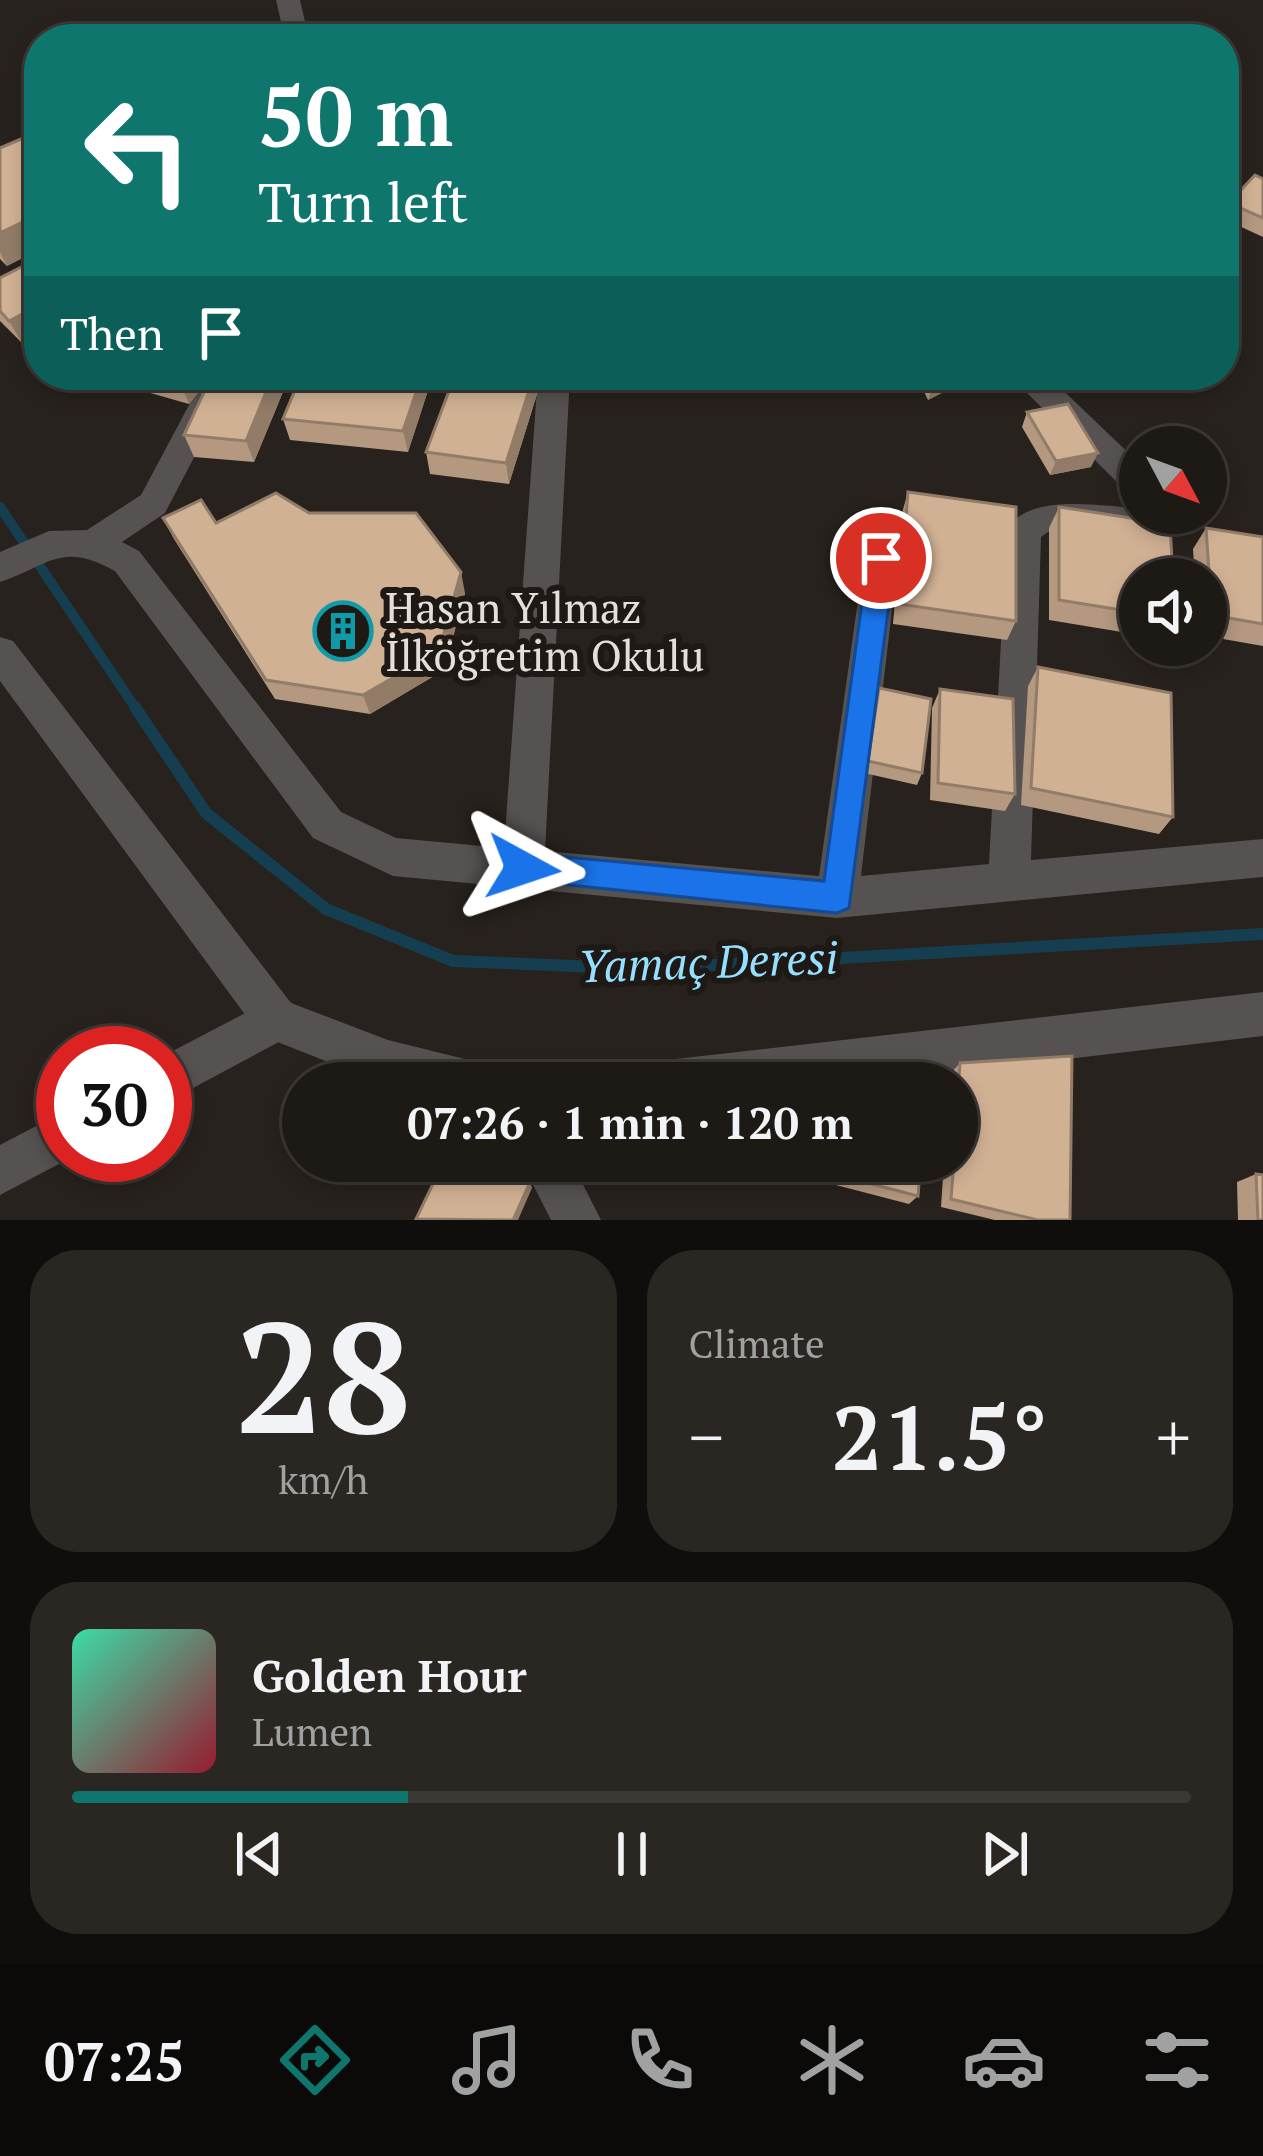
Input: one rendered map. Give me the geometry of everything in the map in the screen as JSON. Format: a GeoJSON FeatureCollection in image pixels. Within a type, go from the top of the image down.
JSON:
{"type":"FeatureCollection","features":[{"type":"Feature","properties":{"kind":"street"},"geometry":{"type":"LineString","coordinates":[[0,568],[77,540],[153,504],[213,390]]}},
{"type":"Feature","properties":{"kind":"street"},"geometry":{"type":"LineString","coordinates":[[523,868],[553,390]]}},
{"type":"Feature","properties":{"kind":"street"},"geometry":{"type":"LineString","coordinates":[[1043,390],[1119,464]]}},
{"type":"Feature","properties":{"kind":"street"},"geometry":{"type":"LineString","coordinates":[[1009,882],[1024,530],[1042,519],[1119,522]]}},
{"type":"Feature","properties":{"kind":"street"},"geometry":{"type":"LineString","coordinates":[[77,540],[127,561],[327,825],[393,856],[837,898],[1263,858]]}},
{"type":"Feature","properties":{"kind":"street"},"geometry":{"type":"LineString","coordinates":[[837,898],[881,558]]}},
{"type":"Feature","properties":{"kind":"street"},"geometry":{"type":"LineString","coordinates":[[0,652],[276,1019],[385,1062]]}},
{"type":"Feature","properties":{"kind":"street"},"geometry":{"type":"LineString","coordinates":[[848,1062],[1263,1014]]}},
{"type":"Feature","properties":{"kind":"street"},"geometry":{"type":"LineString","coordinates":[[192,1065],[276,1019]]}},
{"type":"Feature","properties":{"kind":"street"},"geometry":{"type":"LineString","coordinates":[[0,1171],[36,1151]]}},
{"type":"Feature","properties":{"kind":"street"},"geometry":{"type":"LineString","coordinates":[[556,1182],[577,1220]]}},
{"type":"Feature","properties":{"kind":"building"},"geometry":{"type":"Polygon","coordinates":[[[24,142],[24,221],[0,233],[0,148],[24,142]]]}},
{"type":"Feature","properties":{"kind":"building"},"geometry":{"type":"Polygon","coordinates":[[[1255,175],[1263,179],[1263,218],[1239,207],[1239,192],[1255,175]]]}},
{"type":"Feature","properties":{"kind":"building"},"geometry":{"type":"Polygon","coordinates":[[[24,266],[24,313],[9,321],[0,311],[0,278],[24,266]]]}},
{"type":"Feature","properties":{"kind":"building"},"geometry":{"type":"Polygon","coordinates":[[[205,390],[267,390],[246,441],[184,435],[205,390]]]}},
{"type":"Feature","properties":{"kind":"building"},"geometry":{"type":"Polygon","coordinates":[[[295,390],[417,390],[403,431],[283,419],[295,390]]]}},
{"type":"Feature","properties":{"kind":"building"},"geometry":{"type":"Polygon","coordinates":[[[449,390],[529,390],[506,463],[426,452],[449,390]]]}},
{"type":"Feature","properties":{"kind":"building"},"geometry":{"type":"Polygon","coordinates":[[[1068,404],[1098,453],[1056,461],[1027,412],[1068,404]]]}},
{"type":"Feature","properties":{"kind":"building"},"geometry":{"type":"Polygon","coordinates":[[[908,492],[1016,507],[1016,621],[899,604],[908,492]]]}},
{"type":"Feature","properties":{"kind":"building","name":"Hasan Yılmaz İlköğretim Okulu"},"geometry":{"type":"Polygon","coordinates":[[[276,493],[309,513],[416,513],[461,572],[439,651],[363,695],[266,680],[163,518],[201,500],[216,523],[276,493]]]}},
{"type":"Feature","properties":{"kind":"building"},"geometry":{"type":"Polygon","coordinates":[[[1059,507],[1119,516],[1119,534],[1171,534],[1172,558],[1119,558],[1119,610],[1059,600],[1059,507]]]}},
{"type":"Feature","properties":{"kind":"building"},"geometry":{"type":"Polygon","coordinates":[[[1227,531],[1263,537],[1263,624],[1227,618],[1227,558],[1208,558],[1206,534],[1227,531]]]}},
{"type":"Feature","properties":{"kind":"building"},"geometry":{"type":"Polygon","coordinates":[[[1038,667],[1171,693],[1173,817],[1031,788],[1038,667]]]}},
{"type":"Feature","properties":{"kind":"building"},"geometry":{"type":"Polygon","coordinates":[[[879,688],[931,699],[922,773],[868,761],[879,688]]]}},
{"type":"Feature","properties":{"kind":"building"},"geometry":{"type":"Polygon","coordinates":[[[940,689],[1013,699],[1015,794],[938,783],[940,689]]]}},
{"type":"Feature","properties":{"kind":"building"},"geometry":{"type":"Polygon","coordinates":[[[1072,1056],[1070,1220],[1038,1220],[951,1199],[952,1182],[978,1182],[976,1062],[1072,1056]]]}},
{"type":"Feature","properties":{"kind":"building"},"geometry":{"type":"Polygon","coordinates":[[[1256,1174],[1263,1175],[1263,1220],[1258,1220],[1256,1174]]]}},
{"type":"Feature","properties":{"kind":"building"},"geometry":{"type":"Polygon","coordinates":[[[434,1182],[530,1182],[513,1220],[416,1219],[434,1182]]]}},
{"type":"Feature","properties":{"kind":"building"},"geometry":{"type":"Polygon","coordinates":[[[864,1182],[919,1182],[918,1196],[864,1182]]]}},
{"type":"Feature","properties":{"kind":"waterway","name":"Yamaç Deresi"},"geometry":{"type":"LineString","coordinates":[[0,507],[137,710]]}},
{"type":"Feature","properties":{"kind":"waterway","name":"Yamaç Deresi"},"geometry":{"type":"LineString","coordinates":[[135,707],[206,813],[326,909],[453,961],[646,969],[1263,934]]}},
{"type":"Feature","properties":{"kind":"place","name":"Hasan Yılmaz İlköğretim Okulu"},"geometry":{"type":"Point","coordinates":[343,631]}},
{"type":"Feature","properties":{"kind":"route"},"geometry":{"type":"LineString","coordinates":[[523,868],[837,898],[881,558]]}}]}
